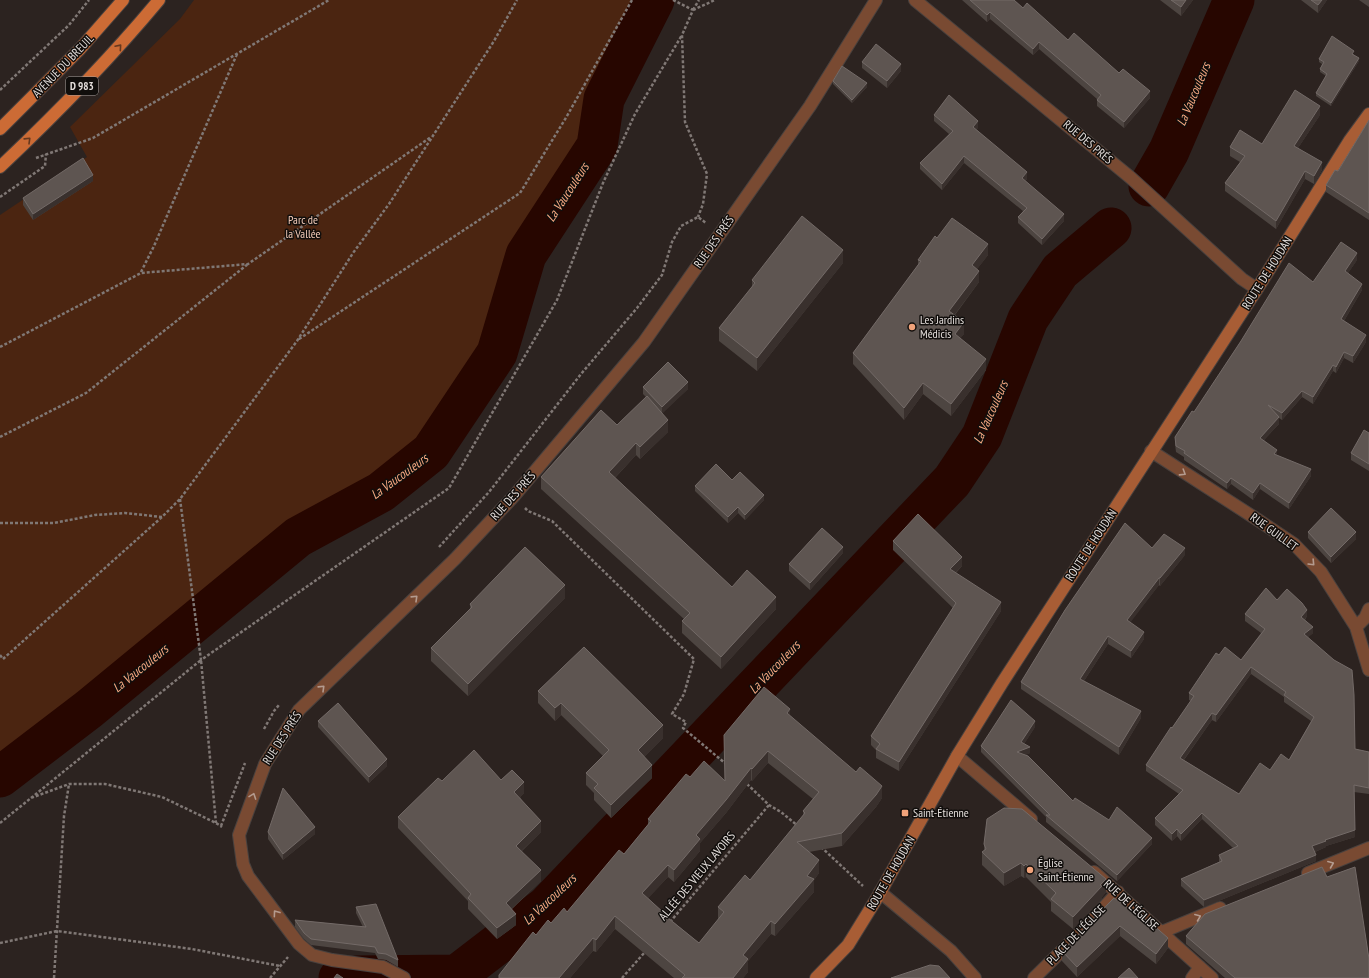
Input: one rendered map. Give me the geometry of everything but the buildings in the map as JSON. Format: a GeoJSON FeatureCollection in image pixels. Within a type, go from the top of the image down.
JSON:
{"type":"FeatureCollection","features":[{"type":"Feature","properties":{"kind":"main road","name":"AVENUE DU BREUIL"},"geometry":{"type":"LineString","coordinates":[[0,129],[80,49],[123,0]]}},
{"type":"Feature","properties":{"kind":"main road","name":"D 983"},"geometry":{"type":"LineString","coordinates":[[0,167],[115,52],[159,0]]}},
{"type":"Feature","properties":{"kind":"street","name":"RUE DES PRÉS"},"geometry":{"type":"LineString","coordinates":[[404,978],[383,967],[312,956],[299,944],[248,876],[242,864],[239,835],[265,764],[300,710],[455,559],[514,496],[644,342],[810,106],[876,0]]}},
{"type":"Feature","properties":{"kind":"street","name":"RUE DES PRÉS"},"geometry":{"type":"LineString","coordinates":[[915,0],[1131,178],[1242,279],[1257,289]]}},
{"type":"Feature","properties":{"kind":"street","name":"ROUTE DE HOUDAN"},"geometry":{"type":"LineString","coordinates":[[816,978],[848,944],[879,895],[957,756],[1002,683],[1257,289],[1350,140],[1369,114]]}},
{"type":"Feature","properties":{"kind":"street","name":"RUE GUILLET"},"geometry":{"type":"LineString","coordinates":[[1151,452],[1294,544],[1321,572],[1356,627],[1369,670]]}},
{"type":"Feature","properties":{"kind":"street"},"geometry":{"type":"LineString","coordinates":[[1356,627],[1365,618],[1369,609]]}},
{"type":"Feature","properties":{"kind":"street"},"geometry":{"type":"LineString","coordinates":[[957,756],[1040,827]]}},
{"type":"Feature","properties":{"kind":"street"},"geometry":{"type":"LineString","coordinates":[[1295,878],[1369,848]]}},
{"type":"Feature","properties":{"kind":"street","name":"RUE DE L'ÉGLISE"},"geometry":{"type":"LineString","coordinates":[[1088,867],[1118,892],[1212,978]]}},
{"type":"Feature","properties":{"kind":"street","name":"PLACE DE L'ÉGLISE"},"geometry":{"type":"LineString","coordinates":[[1034,978],[1086,927],[1118,892]]}},
{"type":"Feature","properties":{"kind":"street"},"geometry":{"type":"LineString","coordinates":[[879,895],[952,951],[975,978]]}},
{"type":"Feature","properties":{"kind":"street"},"geometry":{"type":"LineString","coordinates":[[1162,932],[1228,905]]}},
{"type":"Feature","properties":{"kind":"street"},"geometry":{"type":"LineString","coordinates":[[1192,978],[1200,967]]}},
{"type":"Feature","properties":{"kind":"path"},"geometry":{"type":"LineString","coordinates":[[0,90],[69,25],[89,0]]}},
{"type":"Feature","properties":{"kind":"path"},"geometry":{"type":"LineString","coordinates":[[33,159],[93,138],[329,0]]}},
{"type":"Feature","properties":{"kind":"path"},"geometry":{"type":"LineString","coordinates":[[0,656],[3,659],[180,500],[297,340],[353,253],[389,204],[494,41],[517,0]]}},
{"type":"Feature","properties":{"kind":"path"},"geometry":{"type":"LineString","coordinates":[[297,340],[520,194],[567,116],[632,0]]}},
{"type":"Feature","properties":{"kind":"path"},"geometry":{"type":"LineString","coordinates":[[673,0],[693,10]]}},
{"type":"Feature","properties":{"kind":"path"},"geometry":{"type":"LineString","coordinates":[[0,823],[201,660],[448,488],[557,300],[603,183],[635,114],[682,35],[699,0]]}},
{"type":"Feature","properties":{"kind":"path"},"geometry":{"type":"LineString","coordinates":[[693,10],[715,0]]}},
{"type":"Feature","properties":{"kind":"path"},"geometry":{"type":"LineString","coordinates":[[439,547],[489,492],[581,374],[637,308],[662,275],[672,242],[681,226],[698,217],[703,204],[707,174],[685,122],[682,35]]}},
{"type":"Feature","properties":{"kind":"path"},"geometry":{"type":"LineString","coordinates":[[141,272],[154,246],[237,54]]}},
{"type":"Feature","properties":{"kind":"path"},"geometry":{"type":"LineString","coordinates":[[0,437],[86,393],[248,264],[433,135]]}},
{"type":"Feature","properties":{"kind":"path"},"geometry":{"type":"LineString","coordinates":[[0,197],[45,166],[46,154]]}},
{"type":"Feature","properties":{"kind":"path"},"geometry":{"type":"LineString","coordinates":[[698,217],[720,233]]}},
{"type":"Feature","properties":{"kind":"path"},"geometry":{"type":"LineString","coordinates":[[0,346],[141,272],[248,264]]}},
{"type":"Feature","properties":{"kind":"path"},"geometry":{"type":"LineString","coordinates":[[514,496],[528,511],[552,521],[694,658],[684,694],[672,714],[686,722],[683,728],[729,766]]}},
{"type":"Feature","properties":{"kind":"path"},"geometry":{"type":"LineString","coordinates":[[180,500],[200,642],[216,823]]}},
{"type":"Feature","properties":{"kind":"path"},"geometry":{"type":"LineString","coordinates":[[0,523],[54,524],[95,515],[125,513],[162,517]]}},
{"type":"Feature","properties":{"kind":"path"},"geometry":{"type":"LineString","coordinates":[[263,730],[274,711],[284,700]]}},
{"type":"Feature","properties":{"kind":"path"},"geometry":{"type":"LineString","coordinates":[[221,826],[242,768],[246,762]]}},
{"type":"Feature","properties":{"kind":"path"},"geometry":{"type":"LineString","coordinates":[[746,783],[769,805],[781,812],[802,830]]}},
{"type":"Feature","properties":{"kind":"path"},"geometry":{"type":"LineString","coordinates":[[31,798],[69,784],[105,784],[162,797],[239,835]]}},
{"type":"Feature","properties":{"kind":"path"},"geometry":{"type":"LineString","coordinates":[[54,978],[64,816],[69,784]]}},
{"type":"Feature","properties":{"kind":"path","name":"ALLÉE DES VIEUX LAVOIRS"},"geometry":{"type":"LineString","coordinates":[[668,924],[769,805]]}},
{"type":"Feature","properties":{"kind":"path"},"geometry":{"type":"LineString","coordinates":[[818,845],[867,890],[879,895]]}},
{"type":"Feature","properties":{"kind":"path"},"geometry":{"type":"LineString","coordinates":[[0,942],[57,931],[192,949],[280,966]]}},
{"type":"Feature","properties":{"kind":"path"},"geometry":{"type":"LineString","coordinates":[[270,978],[299,944]]}},
{"type":"Feature","properties":{"kind":"path"},"geometry":{"type":"LineString","coordinates":[[622,978],[648,948]]}},
{"type":"Feature","properties":{"kind":"green space","name":"Parc de la Vallée"},"geometry":{"type":"Polygon","coordinates":[[[194,0],[671,0],[571,205],[451,432],[178,646],[0,789],[0,215],[87,157],[70,127],[180,19],[194,0]]]}},
{"type":"Feature","properties":{"kind":"waterway","name":"La Vaucouleurs"},"geometry":{"type":"LineString","coordinates":[[0,777],[89,709],[298,537],[381,492],[431,452],[497,353],[526,255],[597,146],[604,99],[654,0]]}},
{"type":"Feature","properties":{"kind":"waterway","name":"La Vaucouleurs"},"geometry":{"type":"LineString","coordinates":[[1149,186],[1169,151],[1234,0]]}},
{"type":"Feature","properties":{"kind":"waterway","name":"La Vaucouleurs"},"geometry":{"type":"LineString","coordinates":[[339,978],[357,976],[457,975],[547,906],[952,481],[982,436],[1028,319],[1060,271],[1111,228]]}},
{"type":"Feature","properties":{"kind":"place","name":"Les Jardins Médicis"},"geometry":{"type":"Point","coordinates":[912,327]}},
{"type":"Feature","properties":{"kind":"place","name":"Saint-Étienne"},"geometry":{"type":"Point","coordinates":[905,813]}},
{"type":"Feature","properties":{"kind":"place","name":"Église Saint-Étienne"},"geometry":{"type":"Point","coordinates":[1030,870]}}]}
